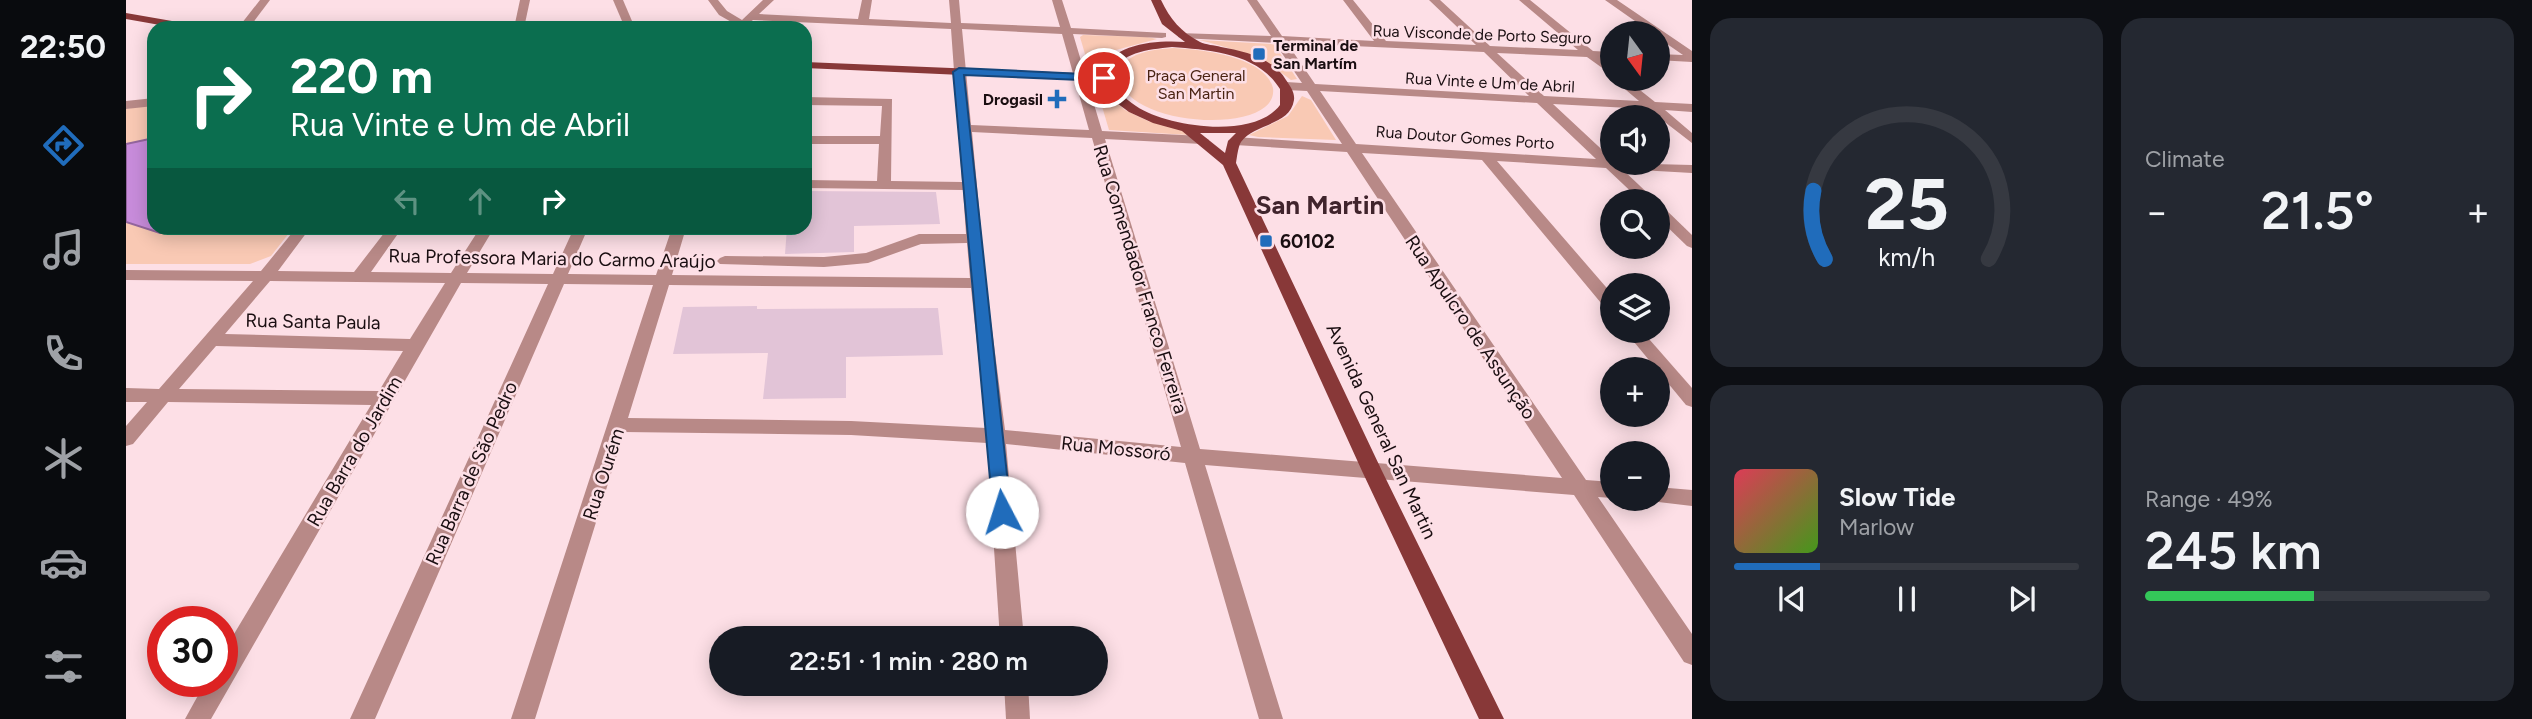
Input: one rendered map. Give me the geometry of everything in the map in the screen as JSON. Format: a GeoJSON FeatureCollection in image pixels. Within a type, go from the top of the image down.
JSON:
{"type":"FeatureCollection","features":[{"type":"Feature","properties":{"kind":"main road"},"geometry":{"type":"LineString","coordinates":[[1156,0],[1166,22],[1199,46]]}},
{"type":"Feature","properties":{"kind":"main road"},"geometry":{"type":"LineString","coordinates":[[126,16],[155,21]]}},
{"type":"Feature","properties":{"kind":"main road"},"geometry":{"type":"LineString","coordinates":[[1166,22],[1157,42],[1123,54],[1106,69],[1104,78],[1115,98],[1127,107],[1154,119],[1185,127],[1221,130],[1252,126]]}},
{"type":"Feature","properties":{"kind":"main road"},"geometry":{"type":"LineString","coordinates":[[1146,47],[1199,46],[1253,60],[1279,77],[1286,86],[1286,105],[1279,113],[1252,126],[1235,141],[1229,163]]}},
{"type":"Feature","properties":{"kind":"main road"},"geometry":{"type":"LineString","coordinates":[[812,65],[1104,78]]}},
{"type":"Feature","properties":{"kind":"main road","name":"Avenida General San Martin"},"geometry":{"type":"LineString","coordinates":[[1185,127],[1229,163],[1492,719]]}},
{"type":"Feature","properties":{"kind":"street"},"geometry":{"type":"LineString","coordinates":[[248,21],[265,0]]}},
{"type":"Feature","properties":{"kind":"street"},"geometry":{"type":"LineString","coordinates":[[520,21],[525,0]]}},
{"type":"Feature","properties":{"kind":"street"},"geometry":{"type":"LineString","coordinates":[[618,0],[627,21]]}},
{"type":"Feature","properties":{"kind":"street"},"geometry":{"type":"LineString","coordinates":[[713,0],[730,19],[738,21]]}},
{"type":"Feature","properties":{"kind":"street"},"geometry":{"type":"LineString","coordinates":[[747,21],[769,0]]}},
{"type":"Feature","properties":{"kind":"street"},"geometry":{"type":"LineString","coordinates":[[863,22],[867,0]]}},
{"type":"Feature","properties":{"kind":"street"},"geometry":{"type":"LineString","coordinates":[[954,0],[978,283],[996,436],[1011,626]]}},
{"type":"Feature","properties":{"kind":"street","name":"Rua Comendador Franco Ferreira"},"geometry":{"type":"LineString","coordinates":[[1057,0],[1272,719]]}},
{"type":"Feature","properties":{"kind":"street","name":"Rua Apulcro de Assunção"},"geometry":{"type":"LineString","coordinates":[[1252,0],[1692,654]]}},
{"type":"Feature","properties":{"kind":"street"},"geometry":{"type":"LineString","coordinates":[[1348,0],[1384,46]]}},
{"type":"Feature","properties":{"kind":"street"},"geometry":{"type":"LineString","coordinates":[[1434,0],[1600,155]]}},
{"type":"Feature","properties":{"kind":"street"},"geometry":{"type":"LineString","coordinates":[[1524,0],[1600,62]]}},
{"type":"Feature","properties":{"kind":"street"},"geometry":{"type":"LineString","coordinates":[[1609,0],[1692,57]]}},
{"type":"Feature","properties":{"kind":"street"},"geometry":{"type":"LineString","coordinates":[[812,22],[863,22],[1161,35]]}},
{"type":"Feature","properties":{"kind":"street","name":"Rua Visconde de Porto Seguro"},"geometry":{"type":"LineString","coordinates":[[1182,35],[1600,55]]}},
{"type":"Feature","properties":{"kind":"street"},"geometry":{"type":"LineString","coordinates":[[1670,57],[1692,57]]}},
{"type":"Feature","properties":{"kind":"street","name":"Rua Vinte e Um de Abril"},"geometry":{"type":"LineString","coordinates":[[1286,86],[1629,105]]}},
{"type":"Feature","properties":{"kind":"street"},"geometry":{"type":"LineString","coordinates":[[1633,91],[1650,105]]}},
{"type":"Feature","properties":{"kind":"street"},"geometry":{"type":"LineString","coordinates":[[812,101],[888,102],[884,185]]}},
{"type":"Feature","properties":{"kind":"street"},"geometry":{"type":"LineString","coordinates":[[126,105],[147,103]]}},
{"type":"Feature","properties":{"kind":"street","name":"Rua Vinte e Um de Abril"},"geometry":{"type":"LineString","coordinates":[[1670,107],[1692,108]]}},
{"type":"Feature","properties":{"kind":"street"},"geometry":{"type":"LineString","coordinates":[[1670,121],[1692,139]]}},
{"type":"Feature","properties":{"kind":"street"},"geometry":{"type":"LineString","coordinates":[[964,128],[1202,140]]}},
{"type":"Feature","properties":{"kind":"street"},"geometry":{"type":"LineString","coordinates":[[812,140],[886,140]]}},
{"type":"Feature","properties":{"kind":"street","name":"Rua Doutor Gomes Porto"},"geometry":{"type":"LineString","coordinates":[[1235,141],[1600,163]]}},
{"type":"Feature","properties":{"kind":"street"},"geometry":{"type":"LineString","coordinates":[[1486,157],[1600,291]]}},
{"type":"Feature","properties":{"kind":"street","name":"Rua Doutor Gomes Porto"},"geometry":{"type":"LineString","coordinates":[[1670,168],[1692,169]]}},
{"type":"Feature","properties":{"kind":"street"},"geometry":{"type":"LineString","coordinates":[[1621,175],[1636,189]]}},
{"type":"Feature","properties":{"kind":"street"},"geometry":{"type":"LineString","coordinates":[[812,184],[969,186]]}},
{"type":"Feature","properties":{"kind":"street"},"geometry":{"type":"LineString","coordinates":[[1670,222],[1692,243]]}},
{"type":"Feature","properties":{"kind":"street"},"geometry":{"type":"LineString","coordinates":[[126,439],[266,276],[298,235]]}},
{"type":"Feature","properties":{"kind":"street"},"geometry":{"type":"LineString","coordinates":[[359,277],[390,235]]}},
{"type":"Feature","properties":{"kind":"street","name":"Rua Barra do Jardim"},"geometry":{"type":"LineString","coordinates":[[238,650],[415,345],[484,235]]}},
{"type":"Feature","properties":{"kind":"street","name":"Rua Barra de São Pedro"},"geometry":{"type":"LineString","coordinates":[[362,719],[578,235]]}},
{"type":"Feature","properties":{"kind":"street","name":"Rua Ourém"},"geometry":{"type":"LineString","coordinates":[[523,719],[619,425],[677,235]]}},
{"type":"Feature","properties":{"kind":"street"},"geometry":{"type":"LineString","coordinates":[[725,261],[824,262],[868,258],[919,239],[974,238]]}},
{"type":"Feature","properties":{"kind":"street","name":"Rua Professora Maria do Carmo Araújo"},"geometry":{"type":"LineString","coordinates":[[126,275],[978,283]]}},
{"type":"Feature","properties":{"kind":"street","name":"Rua Santa Paula"},"geometry":{"type":"LineString","coordinates":[[210,340],[415,345]]}},
{"type":"Feature","properties":{"kind":"street"},"geometry":{"type":"LineString","coordinates":[[1643,343],[1692,400]]}},
{"type":"Feature","properties":{"kind":"street"},"geometry":{"type":"LineString","coordinates":[[126,395],[385,398]]}},
{"type":"Feature","properties":{"kind":"street","name":"Rua Mossoró"},"geometry":{"type":"LineString","coordinates":[[619,425],[850,428],[996,436],[1195,456],[1600,489]]}},
{"type":"Feature","properties":{"kind":"street"},"geometry":{"type":"LineString","coordinates":[[1670,496],[1692,498]]}},
{"type":"Feature","properties":{"kind":"street"},"geometry":{"type":"LineString","coordinates":[[1017,696],[1018,719]]}},
{"type":"Feature","properties":{"kind":"street","name":"Rua Barra do Jardim"},"geometry":{"type":"LineString","coordinates":[[197,719],[210,697]]}},
{"type":"Feature","properties":{"kind":"green space"},"geometry":{"type":"Polygon","coordinates":[[[1080,37],[1157,39],[1116,50],[1093,72],[1090,71],[1080,37]]]}},
{"type":"Feature","properties":{"kind":"green space"},"geometry":{"type":"Polygon","coordinates":[[[1199,40],[1274,44],[1297,79],[1291,80],[1269,65],[1247,55],[1199,40]]]}},
{"type":"Feature","properties":{"kind":"green space","name":"Praça General San Martin"},"geometry":{"type":"Polygon","coordinates":[[[1172,48],[1230,56],[1258,68],[1273,88],[1272,99],[1265,107],[1250,115],[1207,120],[1182,118],[1139,103],[1125,91],[1118,75],[1121,67],[1126,61],[1140,54],[1172,48]]]}},
{"type":"Feature","properties":{"kind":"green space"},"geometry":{"type":"Polygon","coordinates":[[[1096,86],[1125,110],[1148,121],[1186,131],[1188,135],[1109,130],[1096,86]]]}},
{"type":"Feature","properties":{"kind":"green space"},"geometry":{"type":"Polygon","coordinates":[[[1302,96],[1311,100],[1336,140],[1249,135],[1288,116],[1302,96]]]}},
{"type":"Feature","properties":{"kind":"green space"},"geometry":{"type":"Polygon","coordinates":[[[147,105],[147,235],[288,235],[271,256],[250,264],[126,264],[126,109],[147,105]]]}},
{"type":"Feature","properties":{"kind":"shaded area"},"geometry":{"type":"Polygon","coordinates":[[[147,140],[147,229],[126,222],[126,144],[147,140]]]}},
{"type":"Feature","properties":{"kind":"building"},"geometry":{"type":"Polygon","coordinates":[[[812,191],[936,192],[940,224],[854,226],[854,252],[785,254],[786,235],[812,235],[812,191]]]}},
{"type":"Feature","properties":{"kind":"building"},"geometry":{"type":"Polygon","coordinates":[[[757,306],[757,309],[938,308],[943,355],[846,357],[846,398],[763,399],[768,353],[673,354],[683,307],[757,306]]]}},
{"type":"Feature","properties":{"kind":"place","name":"Terminal de San Martím"},"geometry":{"type":"Point","coordinates":[1259,54]}},
{"type":"Feature","properties":{"kind":"place","name":"Drogasil"},"geometry":{"type":"Point","coordinates":[1057,99]}},
{"type":"Feature","properties":{"kind":"place","name":"60102"},"geometry":{"type":"Point","coordinates":[1266,241]}},
{"type":"Feature","properties":{"kind":"district","name":"San Martin"},"geometry":{"type":"Point","coordinates":[1320,205]}},
{"type":"Feature","properties":{"kind":"route"},"geometry":{"type":"LineString","coordinates":[[1002,512],[959,72],[1104,78]]}}]}
